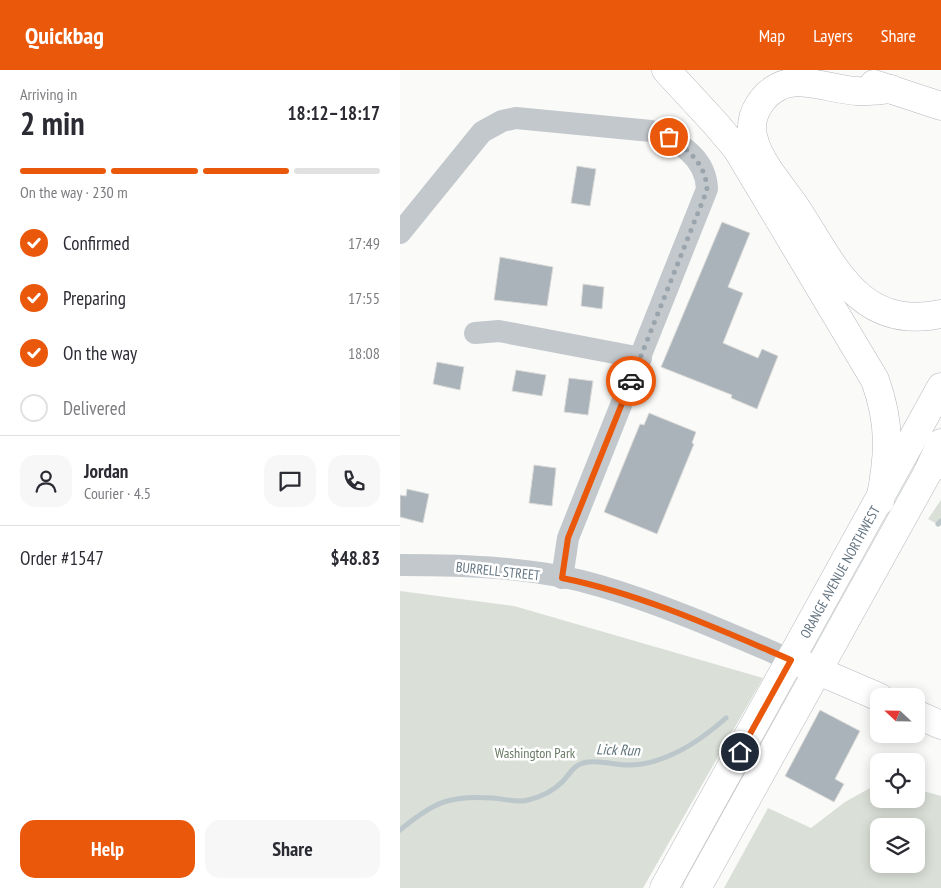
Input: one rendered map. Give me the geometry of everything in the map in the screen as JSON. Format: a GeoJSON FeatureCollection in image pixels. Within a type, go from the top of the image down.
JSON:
{"type":"FeatureCollection","features":[{"type":"Feature","properties":{"kind":"main road"},"geometry":{"type":"LineString","coordinates":[[666,70],[715,123],[736,150],[875,380],[886,420],[888,444],[886,472],[880,501]]}},
{"type":"Feature","properties":{"kind":"main road"},"geometry":{"type":"LineString","coordinates":[[832,70],[941,106]]}},
{"type":"Feature","properties":{"kind":"main road"},"geometry":{"type":"LineString","coordinates":[[891,89],[858,91],[804,84],[780,86],[759,104],[752,128],[754,140],[758,152],[798,211],[833,269],[850,288],[864,300],[899,314],[922,316],[941,314]]}},
{"type":"Feature","properties":{"kind":"main road","name":"ORANGE AVENUE NORTHWEST"},"geometry":{"type":"LineString","coordinates":[[664,888],[880,501],[941,387]]}},
{"type":"Feature","properties":{"kind":"main road","name":"ORANGE AVENUE NORTHWEST"},"geometry":{"type":"LineString","coordinates":[[697,888],[934,466],[941,443]]}},
{"type":"Feature","properties":{"kind":"main road"},"geometry":{"type":"LineString","coordinates":[[791,660],[870,693]]}},
{"type":"Feature","properties":{"kind":"street"},"geometry":{"type":"LineString","coordinates":[[400,233],[489,127],[502,120],[516,118],[636,129],[669,137],[690,150],[707,179],[707,190],[703,202],[568,538],[562,578]]}},
{"type":"Feature","properties":{"kind":"street"},"geometry":{"type":"LineString","coordinates":[[475,332],[499,331],[640,358]]}},
{"type":"Feature","properties":{"kind":"street","name":"BURRELL STREET"},"geometry":{"type":"LineString","coordinates":[[400,565],[497,568],[562,578],[608,589],[714,627],[791,660]]}},
{"type":"Feature","properties":{"kind":"green space"},"geometry":{"type":"Polygon","coordinates":[[[941,500],[941,526],[928,519],[941,500]]]}},
{"type":"Feature","properties":{"kind":"green space","name":"Washington Park"},"geometry":{"type":"Polygon","coordinates":[[[400,591],[514,606],[763,678],[643,888],[400,888],[400,591]]]}},
{"type":"Feature","properties":{"kind":"green space"},"geometry":{"type":"Polygon","coordinates":[[[870,788],[870,808],[925,808],[925,792],[941,796],[941,888],[724,888],[768,808],[811,828],[845,802],[870,788]]]}},
{"type":"Feature","properties":{"kind":"building"},"geometry":{"type":"Polygon","coordinates":[[[577,166],[596,169],[590,206],[571,203],[577,166]]]}},
{"type":"Feature","properties":{"kind":"building"},"geometry":{"type":"Polygon","coordinates":[[[722,222],[750,233],[728,287],[743,293],[723,343],[758,358],[762,349],[778,356],[757,409],[731,398],[732,395],[661,367],[722,222]]]}},
{"type":"Feature","properties":{"kind":"building"},"geometry":{"type":"Polygon","coordinates":[[[500,257],[553,267],[547,306],[494,300],[500,257]]]}},
{"type":"Feature","properties":{"kind":"building"},"geometry":{"type":"Polygon","coordinates":[[[583,284],[604,287],[602,309],[581,306],[583,284]]]}},
{"type":"Feature","properties":{"kind":"building"},"geometry":{"type":"Polygon","coordinates":[[[437,362],[464,367],[460,390],[433,384],[437,362]]]}},
{"type":"Feature","properties":{"kind":"building"},"geometry":{"type":"Polygon","coordinates":[[[516,370],[546,375],[542,396],[512,391],[516,370]]]}},
{"type":"Feature","properties":{"kind":"building"},"geometry":{"type":"Polygon","coordinates":[[[569,378],[593,381],[588,415],[564,412],[569,378]]]}},
{"type":"Feature","properties":{"kind":"building"},"geometry":{"type":"Polygon","coordinates":[[[649,413],[696,432],[692,443],[694,444],[657,534],[604,512],[640,424],[644,425],[649,413]]]}},
{"type":"Feature","properties":{"kind":"building"},"geometry":{"type":"Polygon","coordinates":[[[534,465],[556,468],[552,506],[529,503],[534,465]]]}},
{"type":"Feature","properties":{"kind":"building"},"geometry":{"type":"Polygon","coordinates":[[[407,489],[429,494],[423,523],[400,517],[400,495],[406,496],[407,489]]]}},
{"type":"Feature","properties":{"kind":"building"},"geometry":{"type":"Polygon","coordinates":[[[820,710],[860,731],[835,779],[844,784],[834,802],[785,776],[820,710]]]}},
{"type":"Feature","properties":{"kind":"waterway","name":"Lick Run"},"geometry":{"type":"LineString","coordinates":[[938,524],[941,521]]}},
{"type":"Feature","properties":{"kind":"waterway","name":"Lick Run"},"geometry":{"type":"LineString","coordinates":[[400,830],[433,807],[453,799],[478,797],[520,801],[546,794],[564,780],[579,764],[600,762],[628,765],[655,761],[693,743],[726,718]]}},
{"type":"Feature","properties":{"kind":"way so far"},"geometry":{"type":"LineString","coordinates":[[631,381],[707,190],[707,179],[690,150],[669,137]]}},
{"type":"Feature","properties":{"kind":"route"},"geometry":{"type":"LineString","coordinates":[[631,381],[568,538],[562,578],[599,586],[714,627],[791,660],[740,752]]}}]}
